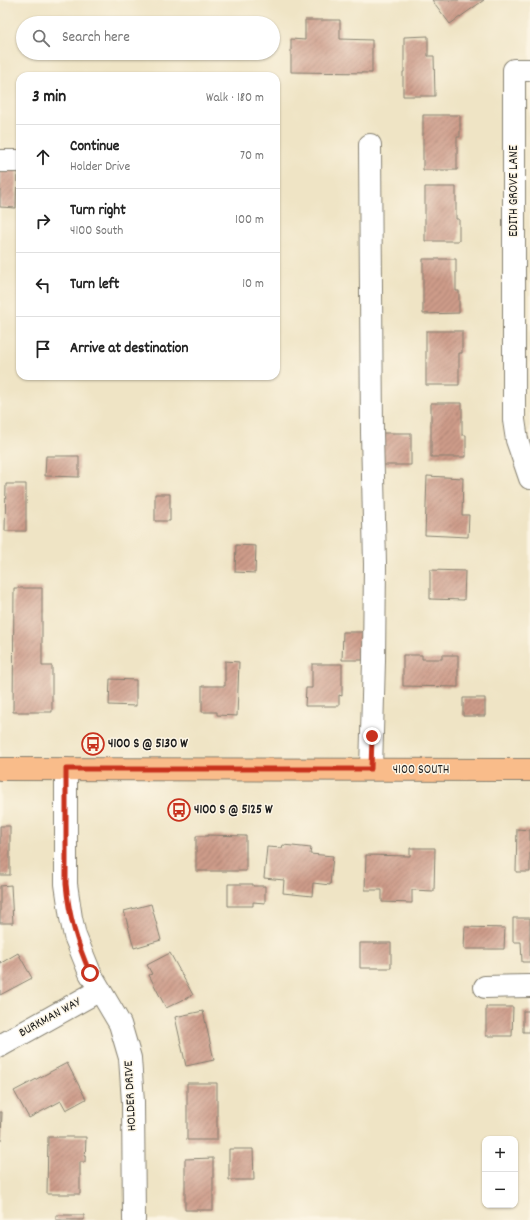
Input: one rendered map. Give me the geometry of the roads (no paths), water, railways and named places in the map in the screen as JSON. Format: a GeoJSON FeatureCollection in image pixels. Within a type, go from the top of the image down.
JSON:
{"type":"FeatureCollection","features":[{"type":"Feature","properties":{"kind":"main road","name":"4100 SOUTH"},"geometry":{"type":"LineString","coordinates":[[0,768],[530,770]]}},
{"type":"Feature","properties":{"kind":"street","name":"EDITH GROVE LANE"},"geometry":{"type":"LineString","coordinates":[[522,70],[514,420],[519,445],[530,478]]}},
{"type":"Feature","properties":{"kind":"street"},"geometry":{"type":"LineString","coordinates":[[370,145],[374,564],[374,660],[371,769]]}},
{"type":"Feature","properties":{"kind":"street","name":"HOLDER DRIVE"},"geometry":{"type":"LineString","coordinates":[[66,769],[66,884],[75,936],[90,973],[120,1024],[130,1058],[133,1102],[134,1220]]}},
{"type":"Feature","properties":{"kind":"street"},"geometry":{"type":"LineString","coordinates":[[485,987],[530,986]]}},
{"type":"Feature","properties":{"kind":"street","name":"BURKMAN WAY"},"geometry":{"type":"LineString","coordinates":[[0,1046],[100,990]]}},
{"type":"Feature","properties":{"kind":"place","name":"4100 S @ 5130 W"},"geometry":{"type":"Point","coordinates":[93,744]}},
{"type":"Feature","properties":{"kind":"place","name":"4100 S @ 5125 W"},"geometry":{"type":"Point","coordinates":[179,810]}}]}
